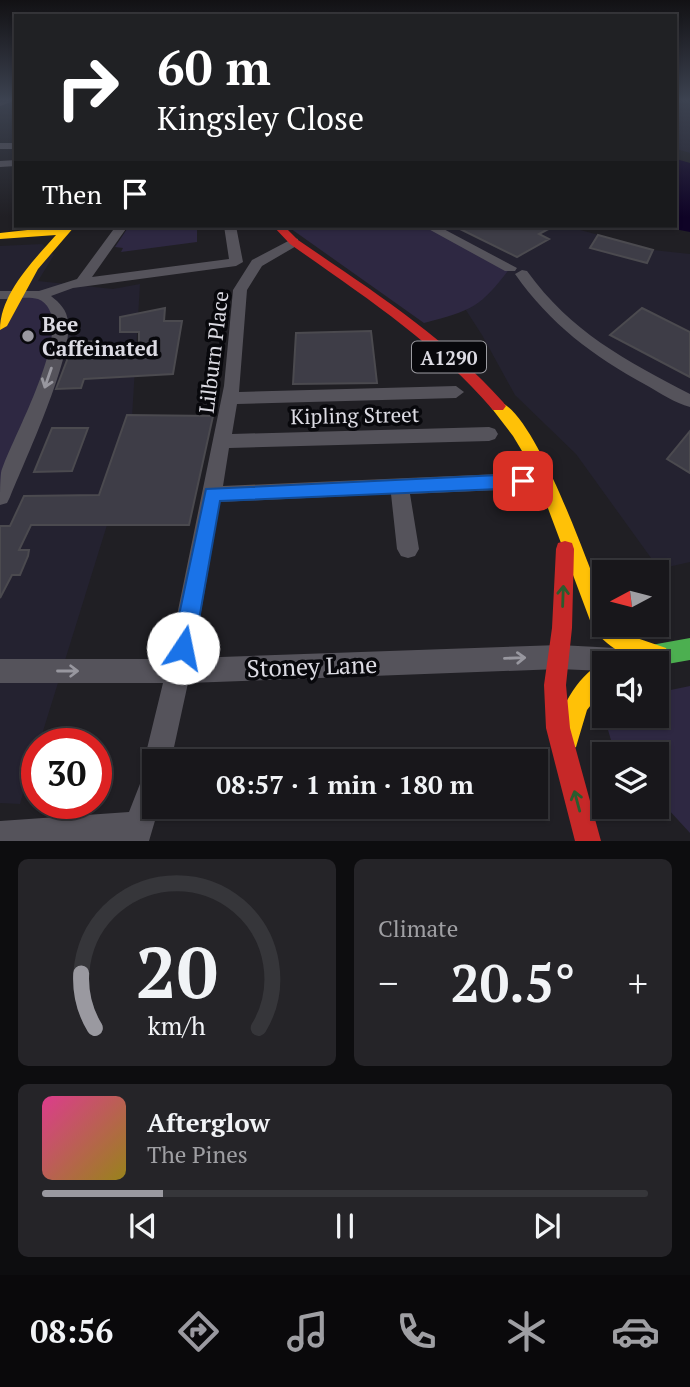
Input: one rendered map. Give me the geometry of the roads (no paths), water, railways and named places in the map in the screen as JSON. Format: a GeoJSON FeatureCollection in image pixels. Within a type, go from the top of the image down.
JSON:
{"type":"FeatureCollection","features":[{"type":"Feature","properties":{"kind":"main road"},"geometry":{"type":"LineString","coordinates":[[0,236],[67,228]]}},
{"type":"Feature","properties":{"kind":"main road"},"geometry":{"type":"LineString","coordinates":[[0,326],[33,268],[67,228]]}},
{"type":"Feature","properties":{"kind":"main road","name":"A1290"},"geometry":{"type":"LineString","coordinates":[[280,228],[294,242],[431,341],[490,397],[519,432],[542,469],[603,626],[623,645],[635,651]]}},
{"type":"Feature","properties":{"kind":"main road","name":"A1290"},"geometry":{"type":"LineString","coordinates":[[566,535],[555,685],[558,728],[588,841]]}},
{"type":"Feature","properties":{"kind":"main road","name":"A1290"},"geometry":{"type":"LineString","coordinates":[[669,654],[690,649]]}},
{"type":"Feature","properties":{"kind":"main road","name":"A1290"},"geometry":{"type":"LineString","coordinates":[[566,760],[570,718],[579,697],[592,686]]}},
{"type":"Feature","properties":{"kind":"street"},"geometry":{"type":"LineString","coordinates":[[81,283],[121,228]]}},
{"type":"Feature","properties":{"kind":"street"},"geometry":{"type":"LineString","coordinates":[[0,295],[41,295],[81,283],[236,262],[230,228]]}},
{"type":"Feature","properties":{"kind":"street"},"geometry":{"type":"LineString","coordinates":[[433,228],[516,271],[577,338],[608,358],[690,401]]}},
{"type":"Feature","properties":{"kind":"street","name":"Lilburn Place"},"geometry":{"type":"LineString","coordinates":[[161,749],[213,494],[229,398],[240,290],[247,274],[257,262],[294,242]]}},
{"type":"Feature","properties":{"kind":"street"},"geometry":{"type":"LineString","coordinates":[[0,497],[38,406],[61,338],[61,320],[56,307],[41,295]]}},
{"type":"Feature","properties":{"kind":"street"},"geometry":{"type":"LineString","coordinates":[[229,398],[456,391]]}},
{"type":"Feature","properties":{"kind":"street","name":"Kipling Street"},"geometry":{"type":"LineString","coordinates":[[222,441],[489,435]]}},
{"type":"Feature","properties":{"kind":"street"},"geometry":{"type":"LineString","coordinates":[[213,494],[523,481]]}},
{"type":"Feature","properties":{"kind":"street"},"geometry":{"type":"LineString","coordinates":[[399,485],[408,549]]}},
{"type":"Feature","properties":{"kind":"street","name":"Stoney Lane"},"geometry":{"type":"LineString","coordinates":[[0,671],[178,671],[559,657],[592,662]]}},
{"type":"Feature","properties":{"kind":"street"},"geometry":{"type":"LineString","coordinates":[[0,836],[136,834],[142,815]]}},
{"type":"Feature","properties":{"kind":"place","name":"Bee Caffeinated"},"geometry":{"type":"Point","coordinates":[28,336]}}]}
